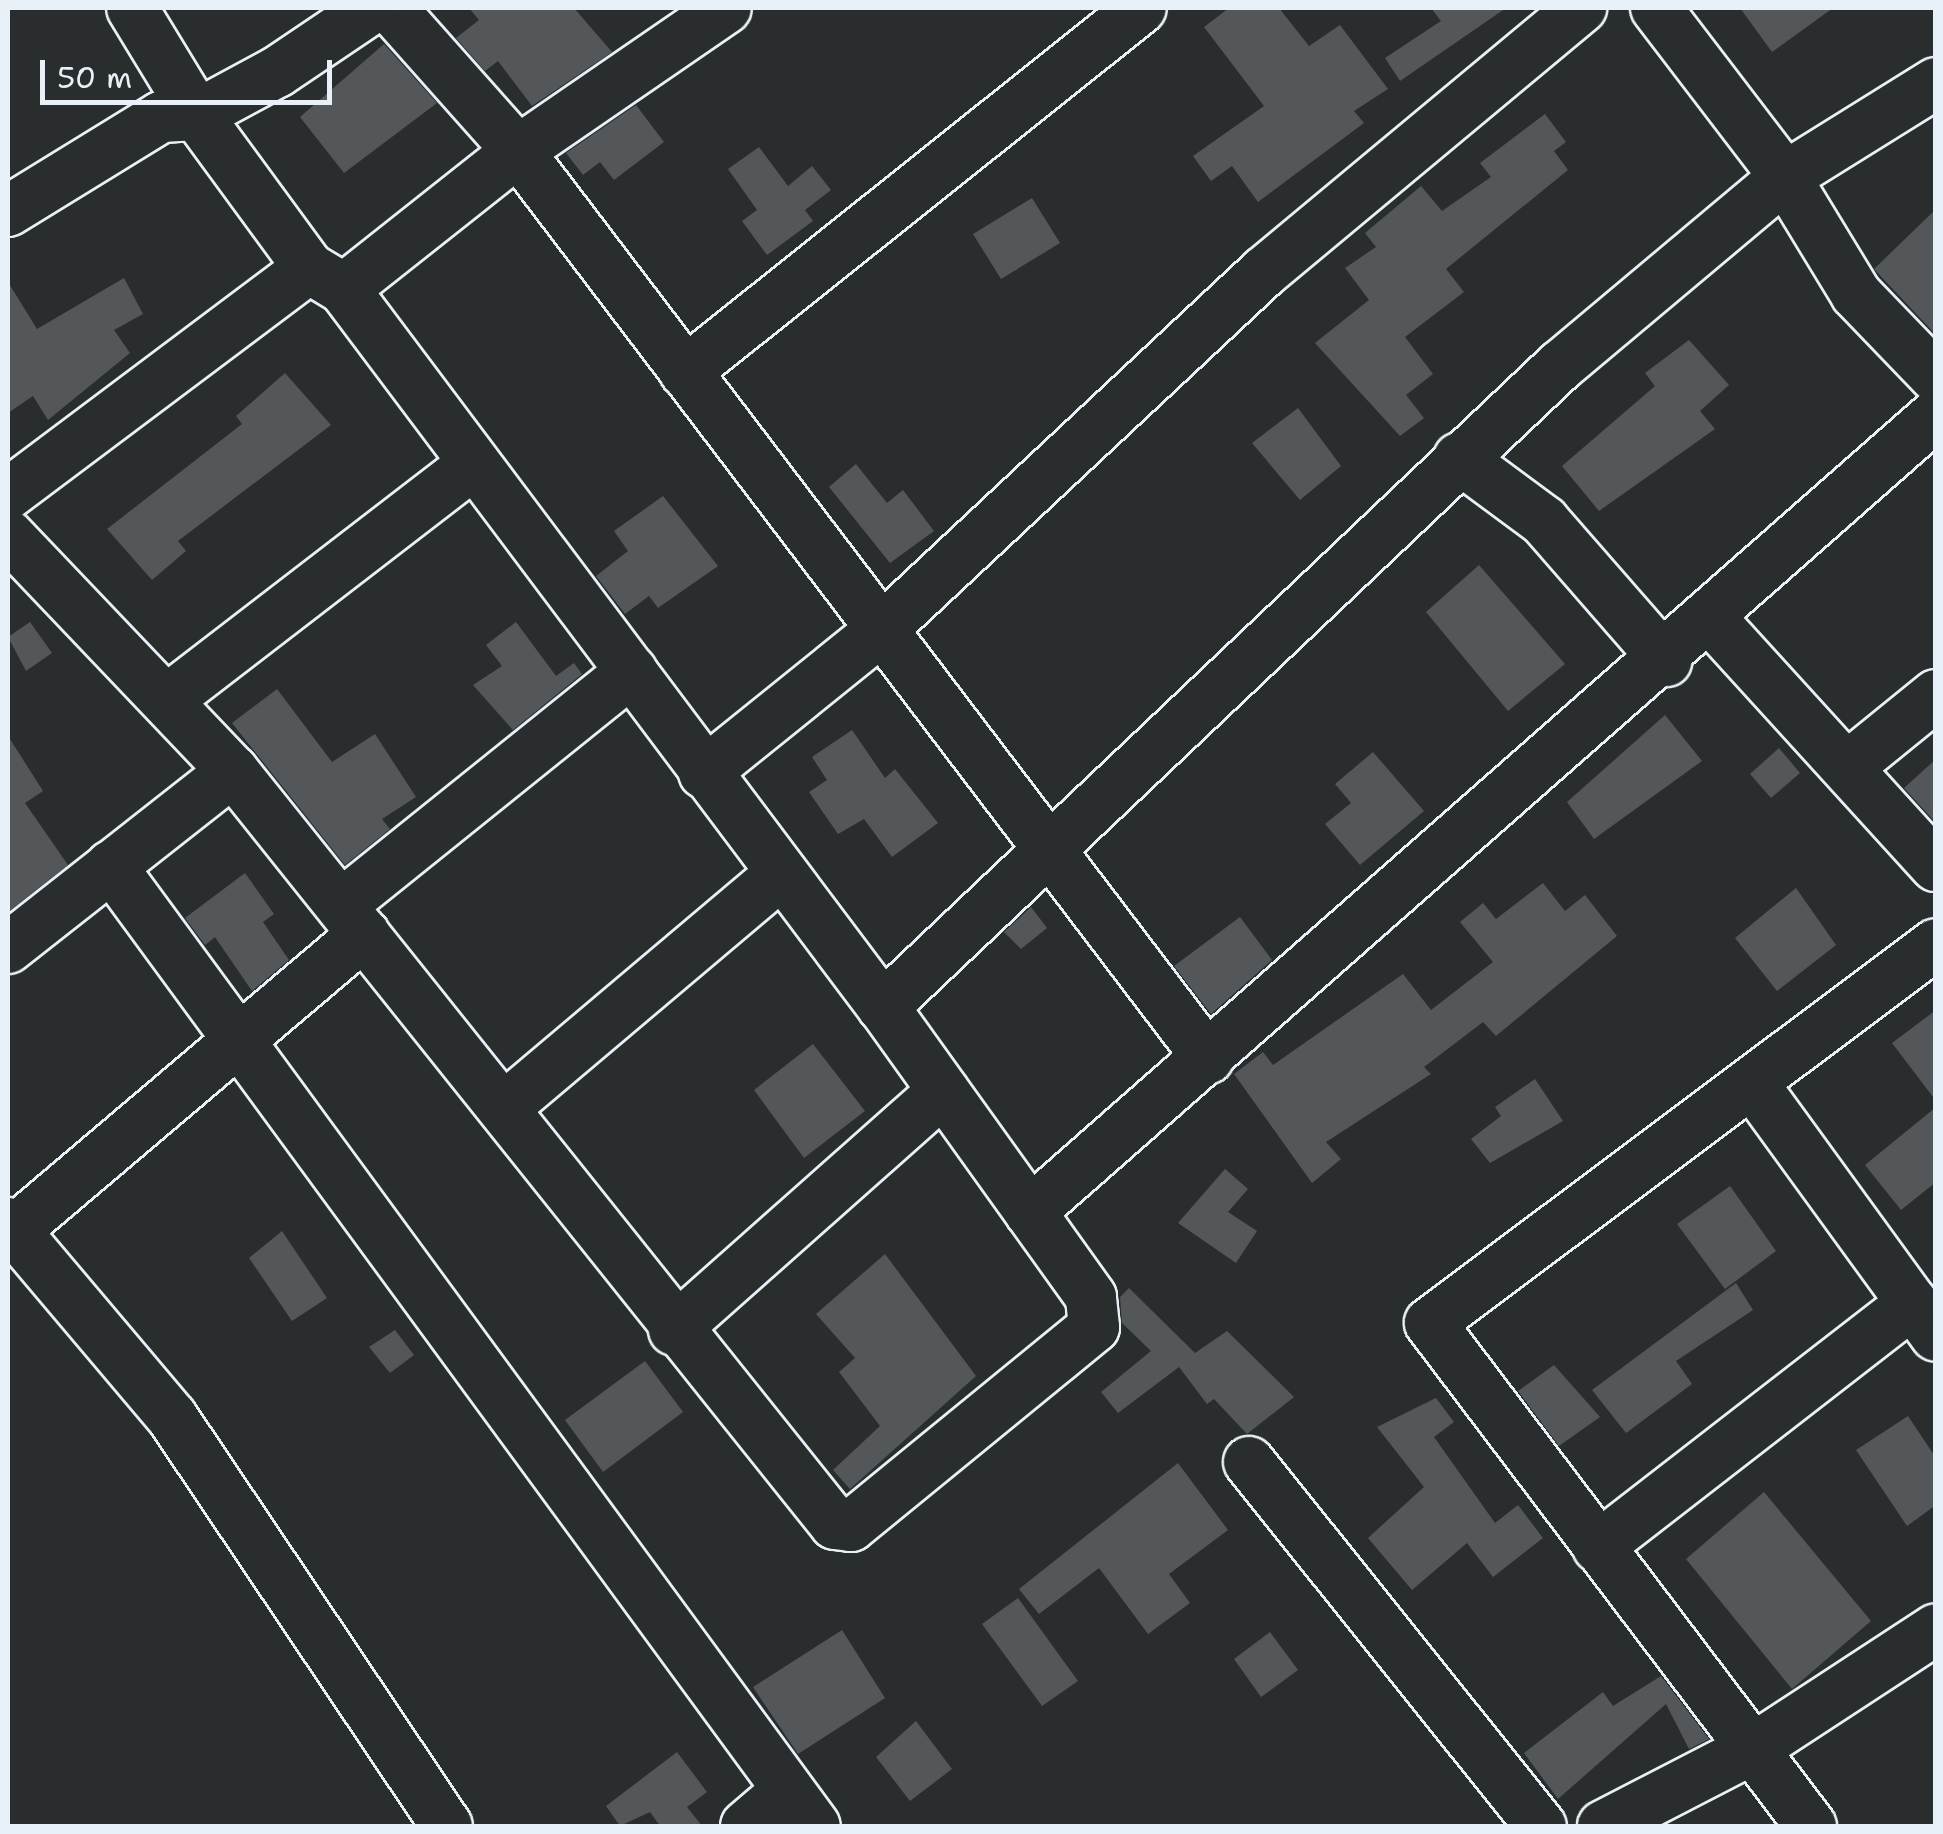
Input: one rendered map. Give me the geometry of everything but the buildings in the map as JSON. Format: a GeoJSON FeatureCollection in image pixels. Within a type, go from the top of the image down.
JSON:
{"type":"FeatureCollection","features":[{"type":"Feature","properties":{"kind":"street"},"geometry":{"type":"LineString","coordinates":[[8,535],[233,771],[505,1107],[674,1330],[835,1524],[851,1526],[1094,1328],[1092,1298],[943,1090],[632,671],[196,115],[132,8]]}},
{"type":"Feature","properties":{"kind":"street"},"geometry":{"type":"LineString","coordinates":[[8,211],[162,117],[196,115],[372,8]]}},
{"type":"Feature","properties":{"kind":"street"},"geometry":{"type":"LineString","coordinates":[[391,8],[518,151],[879,632],[1208,1058]]}},
{"type":"Feature","properties":{"kind":"street"},"geometry":{"type":"LineString","coordinates":[[8,494],[726,8]]}},
{"type":"Feature","properties":{"kind":"street"},"geometry":{"type":"LineString","coordinates":[[685,372],[1141,8]]}},
{"type":"Feature","properties":{"kind":"street"},"geometry":{"type":"LineString","coordinates":[[704,772],[879,632],[1264,272],[1581,8]]}},
{"type":"Feature","properties":{"kind":"street"},"geometry":{"type":"LineString","coordinates":[[1656,8],[1785,177],[1856,294],[1936,377]]}},
{"type":"Feature","properties":{"kind":"street"},"geometry":{"type":"LineString","coordinates":[[882,1007],[1051,852],[1459,458],[1785,177],[1936,84]]}},
{"type":"Feature","properties":{"kind":"street"},"geometry":{"type":"LineString","coordinates":[[1030,1212],[1666,660],[1936,415]]}},
{"type":"Feature","properties":{"kind":"street"},"geometry":{"type":"LineString","coordinates":[[1459,458],[1544,521],[1666,660]]}},
{"type":"Feature","properties":{"kind":"street"},"geometry":{"type":"LineString","coordinates":[[168,700],[473,464]]}},
{"type":"Feature","properties":{"kind":"street"},"geometry":{"type":"LineString","coordinates":[[1710,620],[1850,765],[1936,866]]}},
{"type":"Feature","properties":{"kind":"street"},"geometry":{"type":"LineString","coordinates":[[447,1826],[172,1417],[10,1229],[238,1032],[352,919],[632,671]]}},
{"type":"Feature","properties":{"kind":"street"},"geometry":{"type":"LineString","coordinates":[[1850,765],[1936,696]]}},
{"type":"Feature","properties":{"kind":"street"},"geometry":{"type":"LineString","coordinates":[[8,948],[233,771]]}},
{"type":"Feature","properties":{"kind":"street"},"geometry":{"type":"LineString","coordinates":[[111,866],[238,1032],[801,1808],[746,1826]]}},
{"type":"Feature","properties":{"kind":"street"},"geometry":{"type":"LineString","coordinates":[[505,1107],[781,874]]}},
{"type":"Feature","properties":{"kind":"street"},"geometry":{"type":"LineString","coordinates":[[1810,1826],[1756,1747],[1430,1324],[1936,944]]}},
{"type":"Feature","properties":{"kind":"street"},"geometry":{"type":"LineString","coordinates":[[1598,1546],[1924,1319],[1754,1084]]}},
{"type":"Feature","properties":{"kind":"street"},"geometry":{"type":"LineString","coordinates":[[674,1330],[943,1090]]}},
{"type":"Feature","properties":{"kind":"street"},"geometry":{"type":"LineString","coordinates":[[1249,1462],[1541,1826]]}},
{"type":"Feature","properties":{"kind":"street"},"geometry":{"type":"LineString","coordinates":[[1603,1826],[1756,1747],[1936,1629]]}}]}
